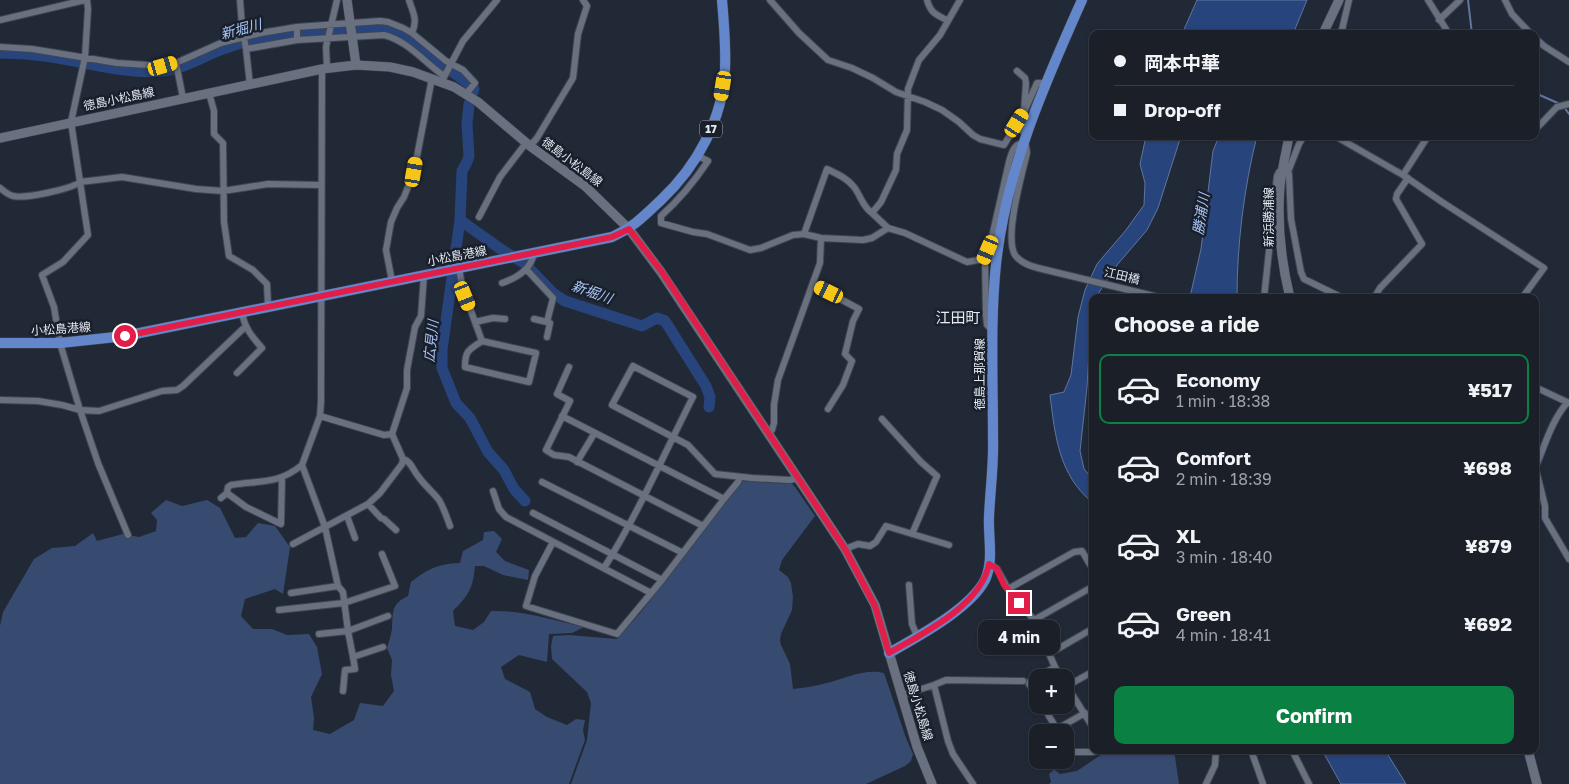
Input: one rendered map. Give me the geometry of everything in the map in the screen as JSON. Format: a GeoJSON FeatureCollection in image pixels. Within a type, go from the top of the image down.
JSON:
{"type":"FeatureCollection","features":[{"type":"Feature","properties":{"kind":"main road"},"geometry":{"type":"LineString","coordinates":[[347,0],[356,65]]}},
{"type":"Feature","properties":{"kind":"main road","name":"小松島港線"},"geometry":{"type":"LineString","coordinates":[[0,344],[60,343],[125,336],[612,237],[629,229],[670,192],[698,156],[709,133],[720,101],[725,71],[726,42],[722,0]]}},
{"type":"Feature","properties":{"kind":"main road","name":"徳島上那賀線"},"geometry":{"type":"LineString","coordinates":[[889,653],[972,598],[985,580],[989,564],[989,518],[994,440],[992,330],[1000,236],[1014,171],[1024,139],[1082,0]]}},
{"type":"Feature","properties":{"kind":"main road"},"geometry":{"type":"LineString","coordinates":[[1325,30],[1339,0]]}},
{"type":"Feature","properties":{"kind":"main road","name":"徳島小松島線"},"geometry":{"type":"LineString","coordinates":[[0,138],[324,68],[356,65],[390,67],[432,78],[444,77],[470,90],[528,144],[585,186],[629,229],[662,272],[845,549],[875,606],[917,747],[932,784]]}},
{"type":"Feature","properties":{"kind":"main road","name":"新浜勝浦線"},"geometry":{"type":"LineString","coordinates":[[1289,140],[1286,171],[1280,193],[1280,238],[1289,294]]}},
{"type":"Feature","properties":{"kind":"main road"},"geometry":{"type":"LineString","coordinates":[[1529,754],[1537,784]]}},
{"type":"Feature","properties":{"kind":"street"},"geometry":{"type":"LineString","coordinates":[[1,18],[86,0],[88,9],[85,58],[71,122],[88,234],[63,262],[42,275],[54,307],[60,343],[80,410],[98,463],[128,534]]}},
{"type":"Feature","properties":{"kind":"street"},"geometry":{"type":"LineString","coordinates":[[240,0],[250,85]]}},
{"type":"Feature","properties":{"kind":"street"},"geometry":{"type":"LineString","coordinates":[[221,498],[227,493],[228,487],[231,485],[270,482],[282,478],[302,465],[320,416],[321,184],[324,68],[326,48],[337,0]]}},
{"type":"Feature","properties":{"kind":"street"},"geometry":{"type":"LineString","coordinates":[[409,0],[414,10],[412,33]]}},
{"type":"Feature","properties":{"kind":"street"},"geometry":{"type":"LineString","coordinates":[[245,43],[297,33],[351,30],[395,38],[444,77],[463,41],[497,0]]}},
{"type":"Feature","properties":{"kind":"street"},"geometry":{"type":"LineString","coordinates":[[479,217],[500,177],[528,144],[537,138],[573,78],[578,34],[587,6],[584,0]]}},
{"type":"Feature","properties":{"kind":"street"},"geometry":{"type":"LineString","coordinates":[[770,0],[799,33],[828,60],[873,78],[887,87],[942,110],[980,139],[1004,145],[1024,112],[1037,83],[1046,83]]}},
{"type":"Feature","properties":{"kind":"street"},"geometry":{"type":"LineString","coordinates":[[928,0],[930,9],[948,21]]}},
{"type":"Feature","properties":{"kind":"street"},"geometry":{"type":"LineString","coordinates":[[872,213],[880,202],[896,170],[897,154],[907,130],[908,89],[919,60],[940,35],[960,0]]}},
{"type":"Feature","properties":{"kind":"street"},"geometry":{"type":"LineString","coordinates":[[1342,30],[1349,0]]}},
{"type":"Feature","properties":{"kind":"street"},"geometry":{"type":"LineString","coordinates":[[1428,0],[1446,30]]}},
{"type":"Feature","properties":{"kind":"street"},"geometry":{"type":"LineString","coordinates":[[1440,20],[1460,0]]}},
{"type":"Feature","properties":{"kind":"street"},"geometry":{"type":"LineString","coordinates":[[1505,0],[1509,10],[1527,30]]}},
{"type":"Feature","properties":{"kind":"street"},"geometry":{"type":"LineString","coordinates":[[0,47],[32,49],[85,58],[163,66],[176,64],[222,43],[245,43],[297,33],[351,30],[388,22],[412,33],[450,65],[468,75],[475,83],[470,90]]}},
{"type":"Feature","properties":{"kind":"street"},"geometry":{"type":"LineString","coordinates":[[1539,42],[1569,62]]}},
{"type":"Feature","properties":{"kind":"street"},"geometry":{"type":"LineString","coordinates":[[176,64],[183,98]]}},
{"type":"Feature","properties":{"kind":"street"},"geometry":{"type":"LineString","coordinates":[[992,330],[987,325],[984,259],[988,250],[1008,162],[1014,148],[1024,139],[1020,130],[1024,112],[1026,83],[1025,78],[1016,71]]}},
{"type":"Feature","properties":{"kind":"street"},"geometry":{"type":"LineString","coordinates":[[392,281],[386,250],[391,222],[414,172],[432,78]]}},
{"type":"Feature","properties":{"kind":"street"},"geometry":{"type":"LineString","coordinates":[[209,93],[214,111],[214,134],[223,143],[222,190],[229,256],[252,270],[266,284],[268,306]]}},
{"type":"Feature","properties":{"kind":"street"},"geometry":{"type":"LineString","coordinates":[[1539,125],[1553,109],[1564,104]]}},
{"type":"Feature","properties":{"kind":"street","name":"江田橋"},"geometry":{"type":"LineString","coordinates":[[1024,139],[1028,152],[1014,211],[1012,247],[1015,254],[1030,266],[1146,294]]}},
{"type":"Feature","properties":{"kind":"street"},"geometry":{"type":"LineString","coordinates":[[1302,140],[1286,171],[1291,219],[1301,272],[1304,279],[1335,294]]}},
{"type":"Feature","properties":{"kind":"street"},"geometry":{"type":"LineString","coordinates":[[1341,140],[1405,177],[1544,268],[1525,294]]}},
{"type":"Feature","properties":{"kind":"street"},"geometry":{"type":"LineString","coordinates":[[1376,294],[1422,244],[1396,199],[1405,177],[1426,140]]}},
{"type":"Feature","properties":{"kind":"street"},"geometry":{"type":"LineString","coordinates":[[698,156],[708,161],[678,201],[661,216],[661,223],[707,234],[750,250],[761,248],[793,235],[804,234],[821,238],[863,240],[872,238],[888,228]]}},
{"type":"Feature","properties":{"kind":"street"},"geometry":{"type":"LineString","coordinates":[[804,234],[827,169],[848,180],[856,190],[863,205],[888,228],[905,233],[967,262],[984,259]]}},
{"type":"Feature","properties":{"kind":"street"},"geometry":{"type":"LineString","coordinates":[[1264,294],[1277,176],[1279,172],[1286,171]]}},
{"type":"Feature","properties":{"kind":"street"},"geometry":{"type":"LineString","coordinates":[[0,188],[8,194],[19,197],[63,190],[80,182],[122,177],[196,189],[222,190],[268,184],[321,184]]}},
{"type":"Feature","properties":{"kind":"street"},"geometry":{"type":"LineString","coordinates":[[768,434],[772,430],[774,423],[774,405],[778,380],[814,285],[820,263],[821,238]]}},
{"type":"Feature","properties":{"kind":"street"},"geometry":{"type":"LineString","coordinates":[[502,283],[516,277],[526,269],[532,261],[534,253]]}},
{"type":"Feature","properties":{"kind":"street"},"geometry":{"type":"LineString","coordinates":[[455,269],[482,340]]}},
{"type":"Feature","properties":{"kind":"street"},"geometry":{"type":"LineString","coordinates":[[526,269],[553,298],[547,322]]}},
{"type":"Feature","properties":{"kind":"street"},"geometry":{"type":"LineString","coordinates":[[293,544],[368,504],[380,493],[402,464],[402,459],[392,434],[407,388],[407,370],[415,327],[421,316],[424,275]]}},
{"type":"Feature","properties":{"kind":"street"},"geometry":{"type":"LineString","coordinates":[[814,285],[859,309],[853,321],[845,354],[852,361],[843,385],[828,409]]}},
{"type":"Feature","properties":{"kind":"street"},"geometry":{"type":"LineString","coordinates":[[237,372],[262,348],[252,338],[242,312]]}},
{"type":"Feature","properties":{"kind":"street"},"geometry":{"type":"LineString","coordinates":[[475,322],[494,318],[505,319]]}},
{"type":"Feature","properties":{"kind":"street"},"geometry":{"type":"LineString","coordinates":[[534,319],[550,323],[547,337]]}},
{"type":"Feature","properties":{"kind":"street"},"geometry":{"type":"LineString","coordinates":[[0,400],[38,401],[80,410],[99,411],[162,391],[177,390],[246,326]]}},
{"type":"Feature","properties":{"kind":"street"},"geometry":{"type":"LineString","coordinates":[[482,340],[536,353],[529,382],[465,367],[467,352],[482,340]]}},
{"type":"Feature","properties":{"kind":"street"},"geometry":{"type":"LineString","coordinates":[[604,568],[613,554],[643,496],[673,436],[693,397],[633,366],[612,405],[673,436],[688,444],[716,474],[790,480],[798,478]]}},
{"type":"Feature","properties":{"kind":"street"},"geometry":{"type":"LineString","coordinates":[[569,367],[557,394],[570,401],[546,450],[554,455],[569,457],[703,526]]}},
{"type":"Feature","properties":{"kind":"street"},"geometry":{"type":"LineString","coordinates":[[1539,389],[1568,403],[1562,409],[1539,459]]}},
{"type":"Feature","properties":{"kind":"street"},"geometry":{"type":"LineString","coordinates":[[320,416],[384,435],[392,434]]}},
{"type":"Feature","properties":{"kind":"street"},"geometry":{"type":"LineString","coordinates":[[562,416],[724,499]]}},
{"type":"Feature","properties":{"kind":"street"},"geometry":{"type":"LineString","coordinates":[[882,419],[921,462],[937,476],[912,534]]}},
{"type":"Feature","properties":{"kind":"street"},"geometry":{"type":"LineString","coordinates":[[577,462],[594,434]]}},
{"type":"Feature","properties":{"kind":"street"},"geometry":{"type":"LineString","coordinates":[[402,459],[407,460],[418,477],[439,500],[450,526]]}},
{"type":"Feature","properties":{"kind":"street"},"geometry":{"type":"LineString","coordinates":[[302,465],[326,527],[338,586],[343,592],[355,669],[345,670],[343,691]]}},
{"type":"Feature","properties":{"kind":"street"},"geometry":{"type":"LineString","coordinates":[[553,542],[535,576],[526,606],[617,634],[662,580],[740,477]]}},
{"type":"Feature","properties":{"kind":"street"},"geometry":{"type":"LineString","coordinates":[[227,493],[246,507],[281,524],[282,478]]}},
{"type":"Feature","properties":{"kind":"street"},"geometry":{"type":"LineString","coordinates":[[542,482],[683,553]]}},
{"type":"Feature","properties":{"kind":"street"},"geometry":{"type":"LineString","coordinates":[[1539,482],[1545,506],[1545,518],[1569,559]]}},
{"type":"Feature","properties":{"kind":"street"},"geometry":{"type":"LineString","coordinates":[[493,491],[499,509],[506,517],[651,593]]}},
{"type":"Feature","properties":{"kind":"street"},"geometry":{"type":"LineString","coordinates":[[368,504],[396,530]]}},
{"type":"Feature","properties":{"kind":"street"},"geometry":{"type":"LineString","coordinates":[[532,513],[662,580]]}},
{"type":"Feature","properties":{"kind":"street"},"geometry":{"type":"LineString","coordinates":[[347,516],[355,538]]}},
{"type":"Feature","properties":{"kind":"street"},"geometry":{"type":"LineString","coordinates":[[845,549],[858,544],[870,546],[876,542],[886,526],[949,545]]}},
{"type":"Feature","properties":{"kind":"street"},"geometry":{"type":"LineString","coordinates":[[1008,589],[1074,552],[1082,551],[1089,563]]}},
{"type":"Feature","properties":{"kind":"street"},"geometry":{"type":"LineString","coordinates":[[279,610],[344,603],[395,586],[382,554]]}},
{"type":"Feature","properties":{"kind":"street"},"geometry":{"type":"LineString","coordinates":[[989,564],[997,569],[1008,589],[1034,620],[1055,667],[1051,669]]}},
{"type":"Feature","properties":{"kind":"street"},"geometry":{"type":"LineString","coordinates":[[909,585],[912,624],[917,636]]}},
{"type":"Feature","properties":{"kind":"street"},"geometry":{"type":"LineString","coordinates":[[291,593],[338,586]]}},
{"type":"Feature","properties":{"kind":"street"},"geometry":{"type":"LineString","coordinates":[[1034,620],[1089,589]]}},
{"type":"Feature","properties":{"kind":"street"},"geometry":{"type":"LineString","coordinates":[[319,634],[348,631],[388,616]]}},
{"type":"Feature","properties":{"kind":"street"},"geometry":{"type":"LineString","coordinates":[[1048,654],[1089,631]]}},
{"type":"Feature","properties":{"kind":"street"},"geometry":{"type":"LineString","coordinates":[[353,657],[383,647]]}},
{"type":"Feature","properties":{"kind":"street"},"geometry":{"type":"LineString","coordinates":[[1074,680],[1089,673]]}},
{"type":"Feature","properties":{"kind":"street"},"geometry":{"type":"LineString","coordinates":[[902,696],[946,680],[1023,681]]}},
{"type":"Feature","properties":{"kind":"street"},"geometry":{"type":"LineString","coordinates":[[934,685],[948,741],[973,784]]}},
{"type":"Feature","properties":{"kind":"street"},"geometry":{"type":"LineString","coordinates":[[1074,697],[1089,721]]}},
{"type":"Feature","properties":{"kind":"street"},"geometry":{"type":"LineString","coordinates":[[1048,714],[1057,729],[1085,714]]}},
{"type":"Feature","properties":{"kind":"street"},"geometry":{"type":"LineString","coordinates":[[1074,752],[1089,752]]}},
{"type":"Feature","properties":{"kind":"street"},"geometry":{"type":"LineString","coordinates":[[1206,784],[1215,765],[1216,754]]}},
{"type":"Feature","properties":{"kind":"street"},"geometry":{"type":"LineString","coordinates":[[1252,754],[1263,784]]}},
{"type":"Feature","properties":{"kind":"street"},"geometry":{"type":"LineString","coordinates":[[1294,754],[1309,784]]}},
{"type":"Feature","properties":{"kind":"shaded area"},"geometry":{"type":"Polygon","coordinates":[[[1197,0],[1307,0],[1295,30],[1184,30],[1197,0]]]}},
{"type":"Feature","properties":{"kind":"shaded area"},"geometry":{"type":"Polygon","coordinates":[[[1145,140],[1180,140],[1158,208],[1147,230],[1117,265],[1098,294],[1089,294],[1087,387],[1080,451],[1084,469],[1089,475],[1089,499],[1072,480],[1060,454],[1050,395],[1064,392],[1071,375],[1078,317],[1085,290],[1097,264],[1144,205],[1145,183],[1140,164],[1145,140]]]}},
{"type":"Feature","properties":{"kind":"shaded area"},"geometry":{"type":"Polygon","coordinates":[[[1217,140],[1256,140],[1248,175],[1242,216],[1237,294],[1191,294],[1201,249],[1213,151],[1217,140]]]}},
{"type":"Feature","properties":{"kind":"shaded area"},"geometry":{"type":"Polygon","coordinates":[[[742,481],[792,484],[815,516],[782,560],[779,570],[788,577],[793,597],[792,610],[780,640],[790,664],[793,689],[810,687],[863,673],[884,673],[913,754],[911,761],[905,766],[866,784],[571,784],[587,740],[591,703],[587,692],[552,659],[551,646],[553,636],[569,635],[617,639],[641,612],[742,481]]]}},
{"type":"Feature","properties":{"kind":"shaded area"},"geometry":{"type":"Polygon","coordinates":[[[166,500],[182,506],[207,500],[220,508],[235,538],[246,537],[258,523],[275,526],[290,547],[283,594],[275,589],[245,599],[241,616],[253,629],[272,629],[287,635],[309,634],[317,647],[322,674],[311,697],[314,718],[313,730],[330,734],[354,720],[360,703],[383,706],[394,691],[391,675],[392,660],[387,648],[392,629],[394,609],[398,602],[408,596],[411,582],[433,568],[460,563],[463,551],[483,540],[484,532],[494,531],[502,539],[496,552],[505,561],[529,570],[528,580],[503,575],[484,566],[475,566],[469,591],[453,611],[455,626],[473,630],[484,622],[491,611],[503,611],[526,614],[584,627],[572,633],[549,634],[547,662],[519,655],[501,667],[505,679],[530,692],[535,709],[547,717],[567,725],[576,719],[585,720],[583,730],[585,740],[569,784],[0,784],[0,626],[3,612],[34,559],[52,548],[75,546],[93,533],[97,541],[123,534],[139,537],[156,531],[157,520],[151,513],[166,500]]]}},
{"type":"Feature","properties":{"kind":"shaded area"},"geometry":{"type":"Polygon","coordinates":[[[1102,754],[1175,754],[1179,784],[1049,784],[1051,782],[1049,774],[1054,769],[1060,774],[1077,771],[1102,754]]]}},
{"type":"Feature","properties":{"kind":"shaded area"},"geometry":{"type":"Polygon","coordinates":[[[1324,754],[1387,754],[1406,784],[1341,784],[1324,754]]]}},
{"type":"Feature","properties":{"kind":"waterway"},"geometry":{"type":"LineString","coordinates":[[1468,0],[1472,30]]}},
{"type":"Feature","properties":{"kind":"waterway","name":"新堀川"},"geometry":{"type":"LineString","coordinates":[[0,53],[45,56],[104,67],[148,72],[179,68],[218,51],[271,36],[378,27],[389,29],[406,37],[465,81],[474,89],[473,92]]}},
{"type":"Feature","properties":{"kind":"waterway"},"geometry":{"type":"LineString","coordinates":[[1539,95],[1560,104]]}},
{"type":"Feature","properties":{"kind":"waterway","name":"広見川"},"geometry":{"type":"LineString","coordinates":[[469,104],[467,124],[469,156],[462,171],[460,220],[442,350],[442,368],[456,403],[470,418],[488,452],[504,470],[514,489],[525,501]]}},
{"type":"Feature","properties":{"kind":"waterway"},"geometry":{"type":"LineString","coordinates":[[1564,107],[1569,114]]}},
{"type":"Feature","properties":{"kind":"waterway","name":"新堀川"},"geometry":{"type":"LineString","coordinates":[[460,220],[524,263],[554,294],[565,301],[642,326],[657,318],[665,321],[706,386],[710,397],[709,407]]}},
{"type":"Feature","properties":{"kind":"district","name":"江田町"},"geometry":{"type":"Point","coordinates":[958,318]}},
{"type":"Feature","properties":{"kind":"route"},"geometry":{"type":"LineString","coordinates":[[125,336],[612,237],[629,229],[662,272],[845,549],[875,606],[889,653],[942,620],[972,598],[985,580],[989,564],[997,569],[1004,585],[1019,603]]}},
{"type":"Feature","properties":{"kind":"water label","name":"勝浦川"},"geometry":{"type":"Point","coordinates":[1201,214]}}]}
